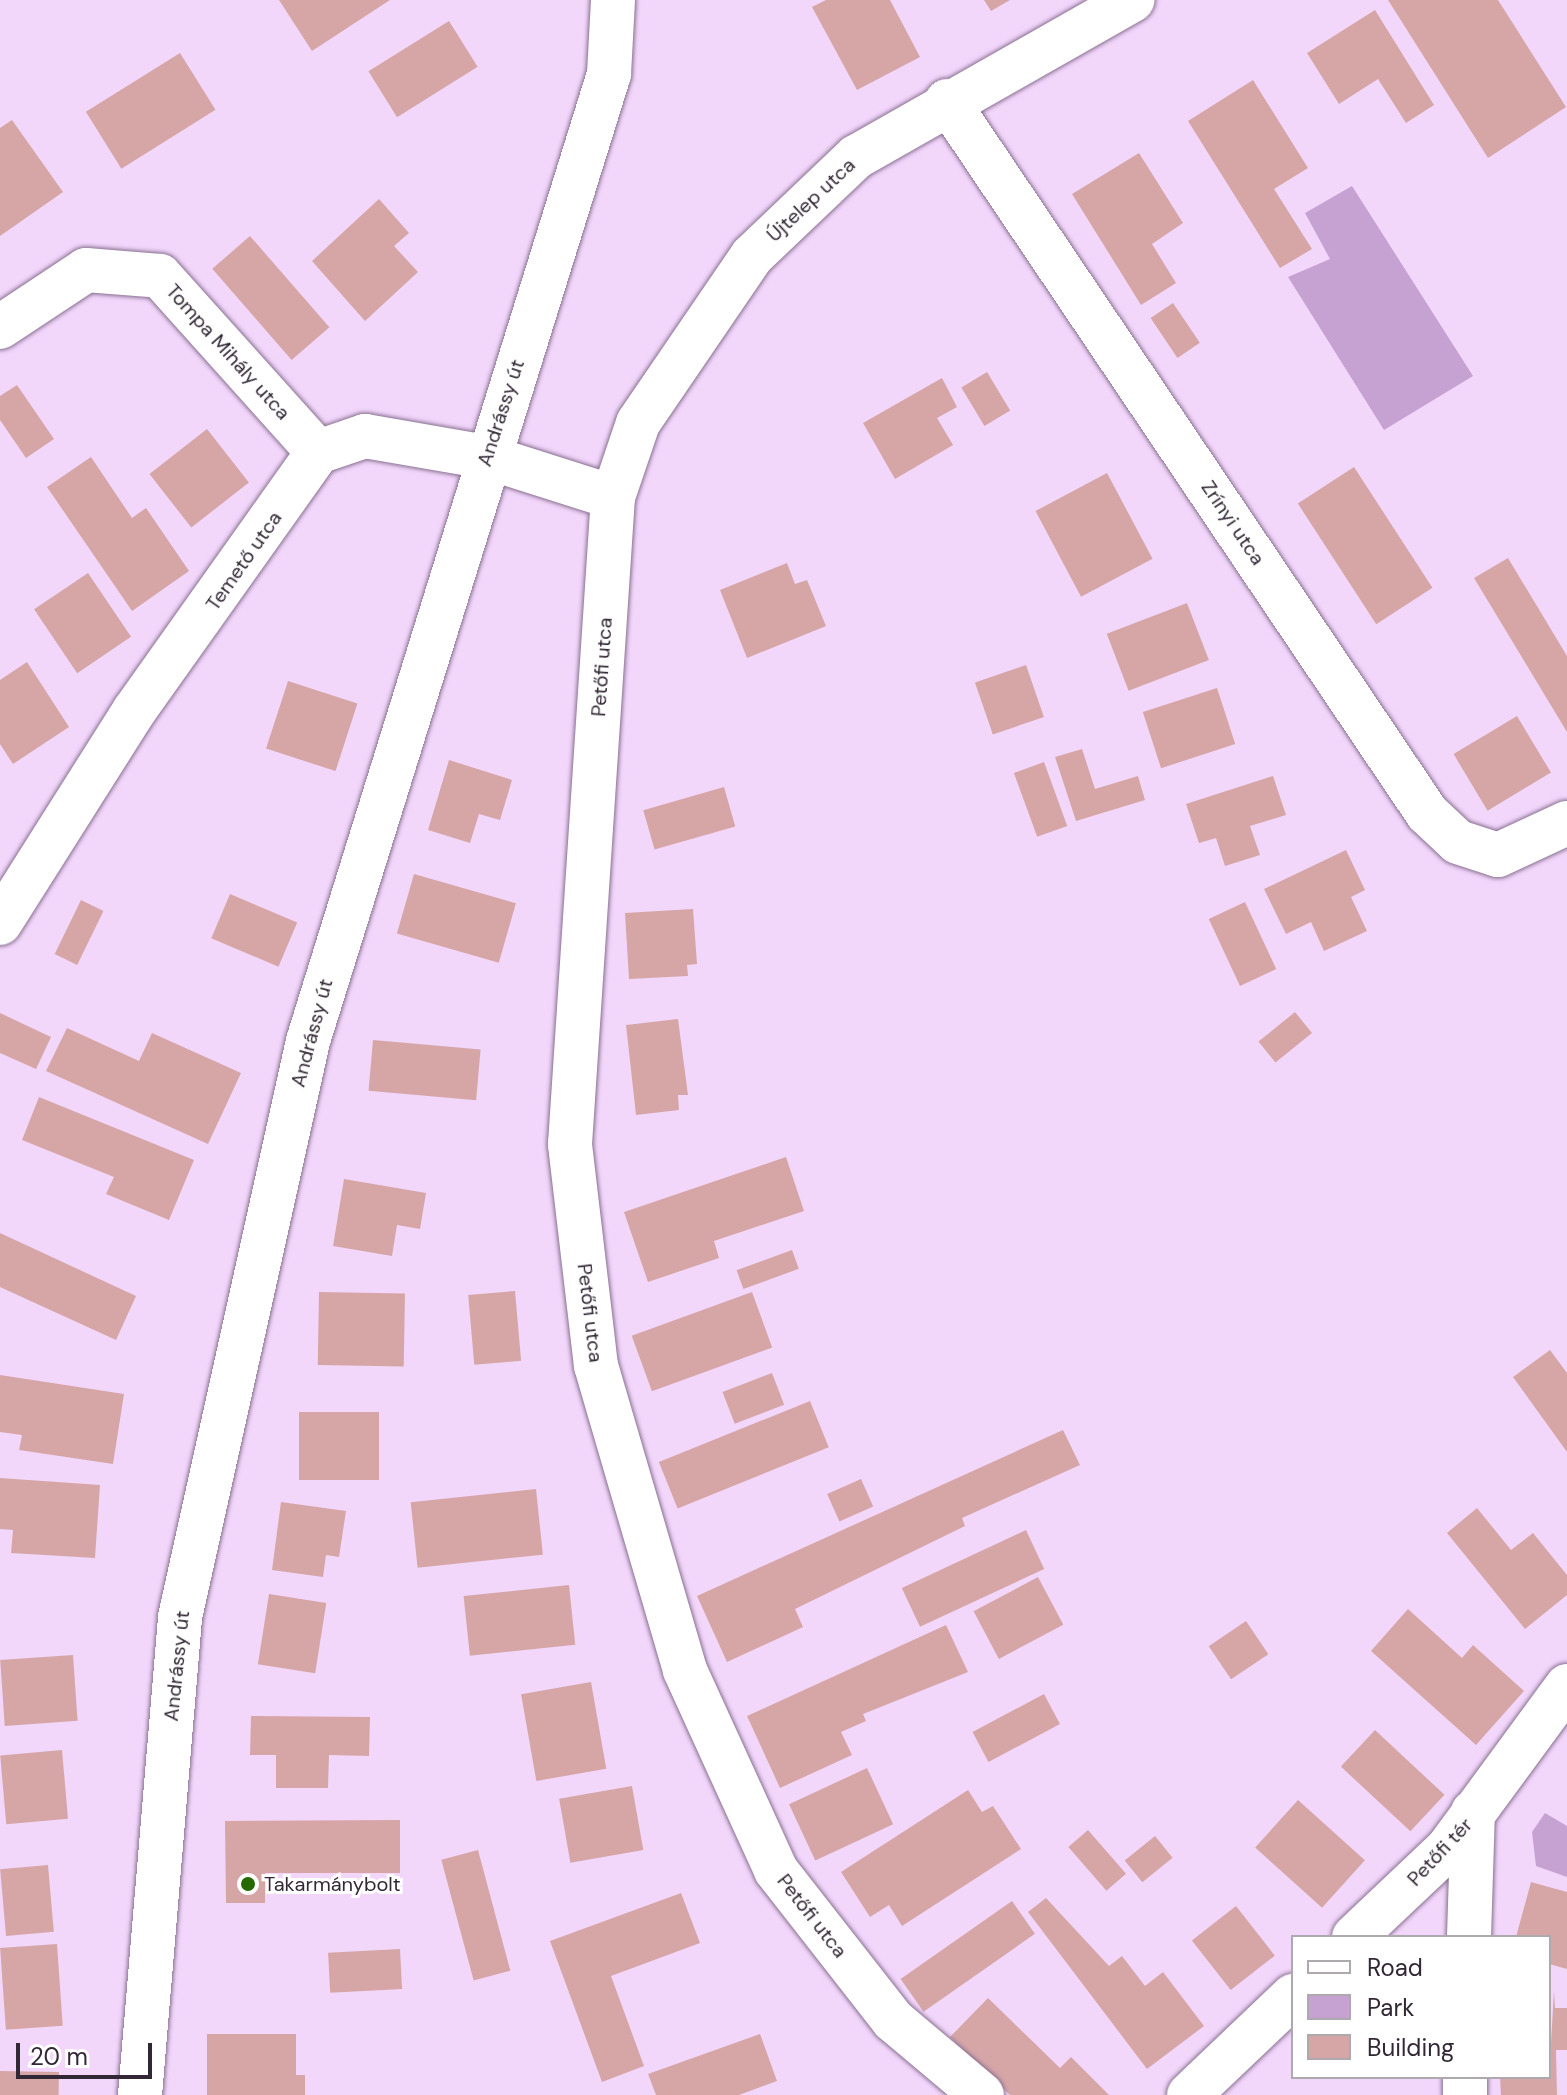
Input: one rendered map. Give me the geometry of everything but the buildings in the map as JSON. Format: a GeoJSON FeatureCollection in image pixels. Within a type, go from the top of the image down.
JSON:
{"type":"FeatureCollection","features":[{"type":"Feature","properties":{"kind":"street","name":"Andrássy út"},"geometry":{"type":"LineString","coordinates":[[140,2095],[180,1617],[308,1041],[487,457],[609,74],[613,0]]}},
{"type":"Feature","properties":{"kind":"street","name":"Újtelep utca"},"geometry":{"type":"LineString","coordinates":[[638,423],[752,256],[856,157],[947,101],[1132,0]]}},
{"type":"Feature","properties":{"kind":"street","name":"Zrínyi utca"},"geometry":{"type":"LineString","coordinates":[[947,101],[1427,813],[1458,842],[1498,855],[1567,823]]}},
{"type":"Feature","properties":{"kind":"street","name":"Tompa Mihály utca"},"geometry":{"type":"LineString","coordinates":[[0,327],[86,270],[160,276],[318,452]]}},
{"type":"Feature","properties":{"kind":"street","name":"Petőfi utca"},"geometry":{"type":"LineString","coordinates":[[638,423],[613,497],[570,1144],[596,1366],[685,1670],[776,1870],[893,2020],[982,2095]]}},
{"type":"Feature","properties":{"kind":"street"},"geometry":{"type":"LineString","coordinates":[[318,452],[365,436],[487,457],[613,497]]}},
{"type":"Feature","properties":{"kind":"street","name":"Temető utca"},"geometry":{"type":"LineString","coordinates":[[0,923],[134,711],[318,452]]}},
{"type":"Feature","properties":{"kind":"street"},"geometry":{"type":"LineString","coordinates":[[1473,1812],[1567,1686]]}},
{"type":"Feature","properties":{"kind":"street","name":"Petőfi tér"},"geometry":{"type":"LineString","coordinates":[[1356,1935],[1448,1848],[1473,1812]]}},
{"type":"Feature","properties":{"kind":"street","name":"Petőfi tér"},"geometry":{"type":"LineString","coordinates":[[1469,1935],[1473,1812]]}},
{"type":"Feature","properties":{"kind":"street"},"geometry":{"type":"LineString","coordinates":[[1189,2095],[1291,1998]]}},
{"type":"Feature","properties":{"kind":"green space"},"geometry":{"type":"Polygon","coordinates":[[[1352,186],[1473,376],[1384,430],[1288,277],[1330,259],[1305,213],[1352,186]]]}},
{"type":"Feature","properties":{"kind":"green space"},"geometry":{"type":"Polygon","coordinates":[[[1545,1813],[1567,1826],[1567,1877],[1536,1866],[1532,1832],[1545,1813]]]}},
{"type":"Feature","properties":{"kind":"place","name":"Takarmánybolt"},"geometry":{"type":"Point","coordinates":[248,1884]}}]}
